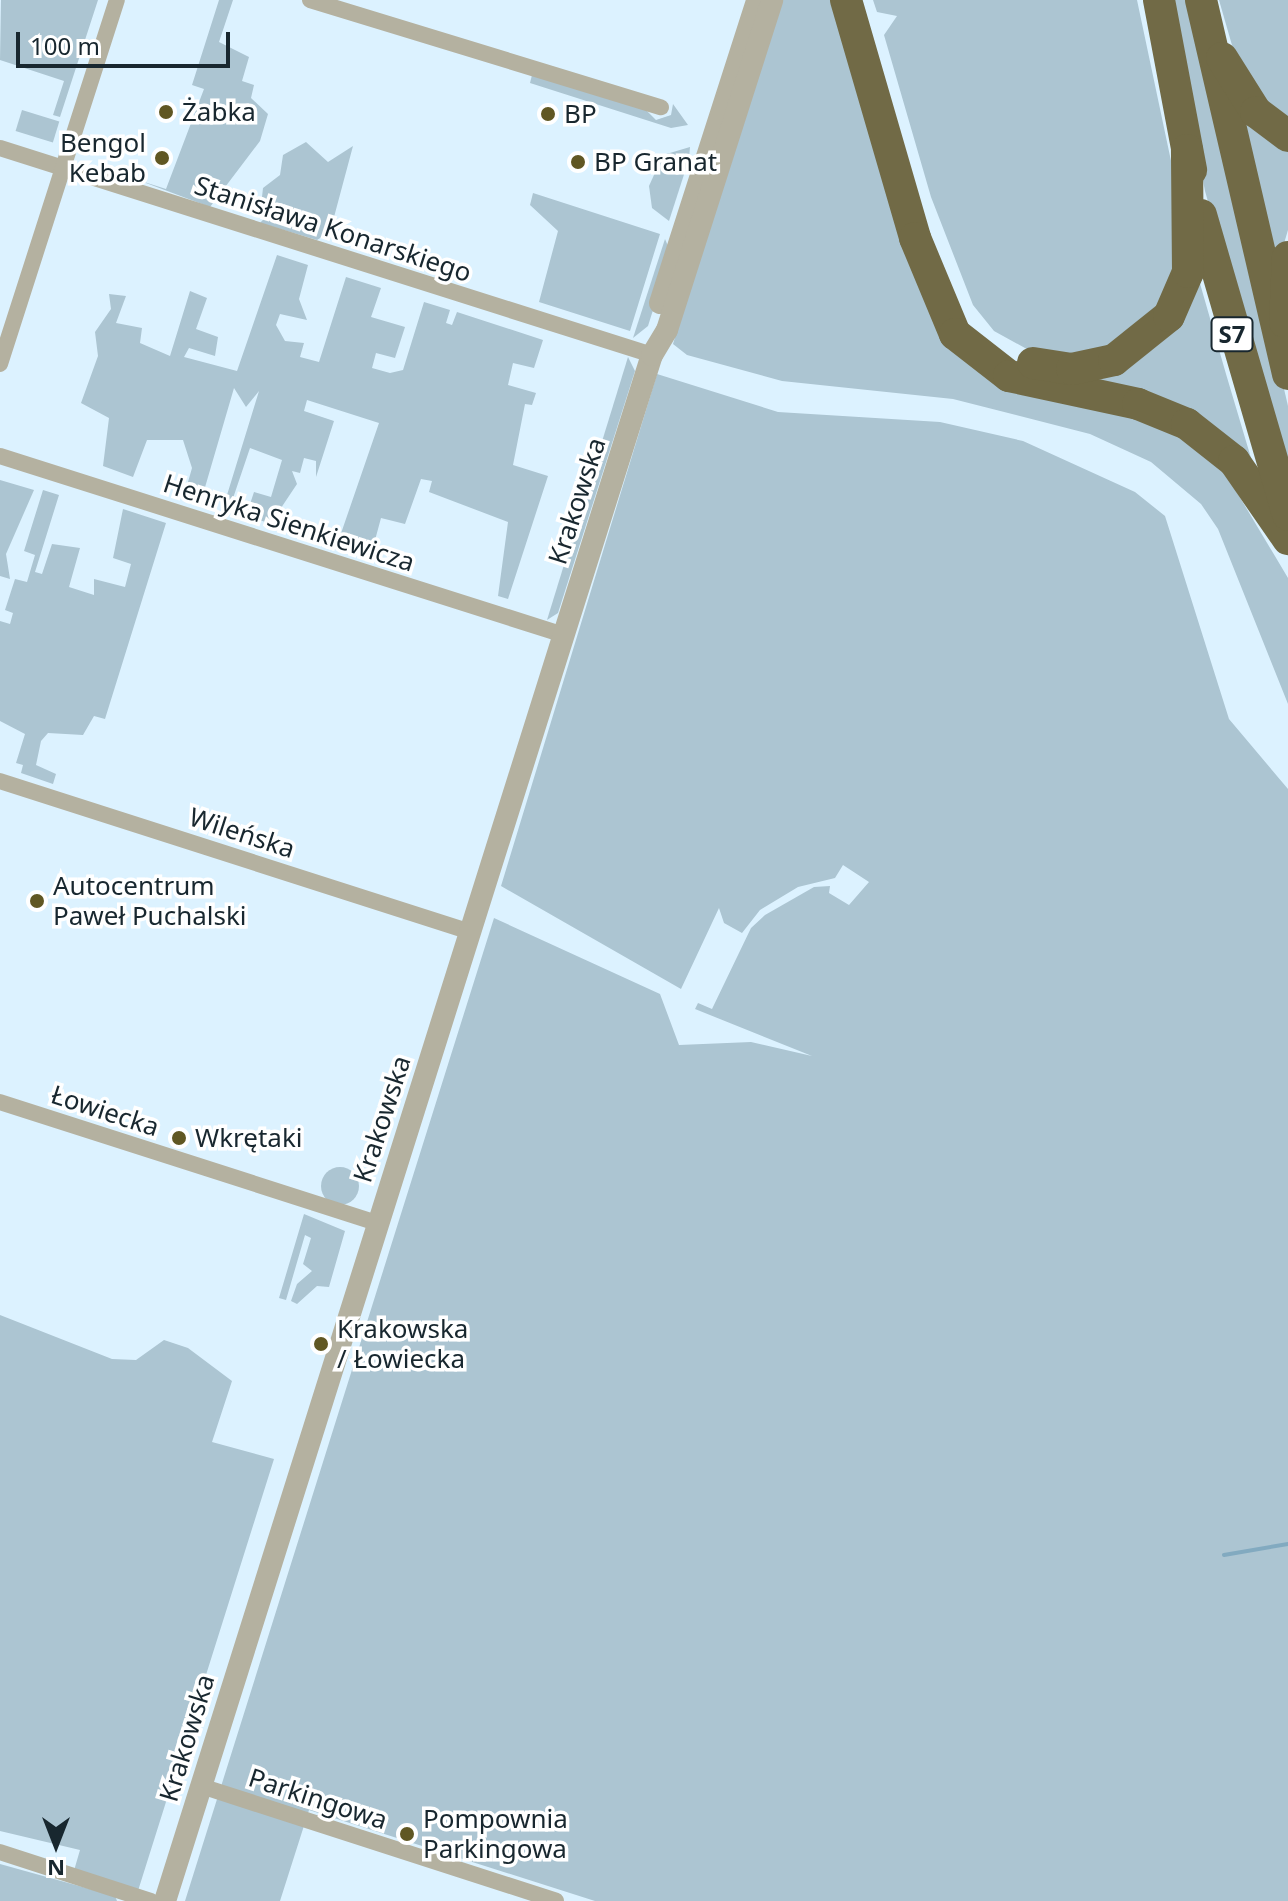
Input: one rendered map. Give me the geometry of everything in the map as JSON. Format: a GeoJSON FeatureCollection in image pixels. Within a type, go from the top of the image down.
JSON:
{"type":"FeatureCollection","features":[{"type":"Feature","properties":{"kind":"highway"},"geometry":{"type":"LineString","coordinates":[[846,0],[924,266],[955,334],[1009,376],[1138,404],[1187,424],[1234,461],[1288,539]]}},
{"type":"Feature","properties":{"kind":"highway"},"geometry":{"type":"LineString","coordinates":[[866,0],[951,284],[976,326],[1014,356],[1049,368],[1094,366],[1123,356],[1163,325],[1188,272],[1187,150]]}},
{"type":"Feature","properties":{"kind":"highway","name":"S7"},"geometry":{"type":"LineString","coordinates":[[1159,0],[1187,150],[1234,341],[1288,515]]}},
{"type":"Feature","properties":{"kind":"highway"},"geometry":{"type":"LineString","coordinates":[[1203,7],[1246,100],[1288,136]]}},
{"type":"Feature","properties":{"kind":"highway","name":"S7"},"geometry":{"type":"LineString","coordinates":[[1203,7],[1288,374]]}},
{"type":"Feature","properties":{"kind":"highway"},"geometry":{"type":"LineString","coordinates":[[1288,257],[1288,341]]}},
{"type":"Feature","properties":{"kind":"street"},"geometry":{"type":"LineString","coordinates":[[0,364],[117,0]]}},
{"type":"Feature","properties":{"kind":"street"},"geometry":{"type":"LineString","coordinates":[[310,0],[661,107]]}},
{"type":"Feature","properties":{"kind":"street","name":"Krakowska"},"geometry":{"type":"LineString","coordinates":[[652,355],[653,329],[757,0]]}},
{"type":"Feature","properties":{"kind":"street","name":"Krakowska"},"geometry":{"type":"LineString","coordinates":[[165,1901],[652,355],[706,209],[772,0]]}},
{"type":"Feature","properties":{"kind":"street","name":"Stanisława Konarskiego"},"geometry":{"type":"LineString","coordinates":[[0,148],[652,355]]}},
{"type":"Feature","properties":{"kind":"street"},"geometry":{"type":"LineString","coordinates":[[686,221],[706,209]]}},
{"type":"Feature","properties":{"kind":"street","name":"Henryka Sienkiewicza"},"geometry":{"type":"LineString","coordinates":[[0,456],[564,635]]}},
{"type":"Feature","properties":{"kind":"street","name":"Wileńska"},"geometry":{"type":"LineString","coordinates":[[0,781],[469,932]]}},
{"type":"Feature","properties":{"kind":"street","name":"Łowiecka"},"geometry":{"type":"LineString","coordinates":[[0,1102],[378,1223]]}},
{"type":"Feature","properties":{"kind":"street","name":"Parkingowa"},"geometry":{"type":"LineString","coordinates":[[201,1786],[556,1901]]}},
{"type":"Feature","properties":{"kind":"street"},"geometry":{"type":"LineString","coordinates":[[0,1852],[151,1901]]}},
{"type":"Feature","properties":{"kind":"shaded area"},"geometry":{"type":"Polygon","coordinates":[[[1,0],[98,0],[60,117],[53,115],[64,81],[0,60],[1,0]]]}},
{"type":"Feature","properties":{"kind":"shaded area"},"geometry":{"type":"Polygon","coordinates":[[[219,0],[233,0],[219,42],[249,57],[242,81],[254,85],[251,98],[268,114],[260,141],[210,207],[138,180],[166,189],[204,89],[192,85],[219,0]]]}},
{"type":"Feature","properties":{"kind":"shaded area"},"geometry":{"type":"Polygon","coordinates":[[[777,0],[839,0],[940,331],[1134,413],[1217,459],[1288,578],[1288,704],[1218,529],[1201,504],[1151,462],[1090,434],[953,399],[782,381],[687,355],[673,344],[777,0]]]}},
{"type":"Feature","properties":{"kind":"shaded area"},"geometry":{"type":"Polygon","coordinates":[[[873,0],[1137,0],[1178,194],[1173,290],[1106,353],[1034,353],[994,331],[973,305],[931,197],[884,35],[897,16],[877,12],[873,0]]]}},
{"type":"Feature","properties":{"kind":"shaded area"},"geometry":{"type":"Polygon","coordinates":[[[1168,0],[1193,0],[1288,406],[1288,483],[1205,191],[1168,0]]]}},
{"type":"Feature","properties":{"kind":"shaded area"},"geometry":{"type":"Polygon","coordinates":[[[1219,0],[1288,0],[1288,125],[1240,73],[1219,0]]]}},
{"type":"Feature","properties":{"kind":"shaded area"},"geometry":{"type":"Polygon","coordinates":[[[532,75],[646,110],[656,120],[671,115],[673,104],[688,125],[671,128],[530,83],[532,75]]]}},
{"type":"Feature","properties":{"kind":"shaded area"},"geometry":{"type":"Polygon","coordinates":[[[1239,106],[1288,146],[1288,230],[1274,277],[1239,106]]]}},
{"type":"Feature","properties":{"kind":"shaded area"},"geometry":{"type":"Polygon","coordinates":[[[22,110],[59,121],[53,142],[16,131],[22,110]]]}},
{"type":"Feature","properties":{"kind":"shaded area"},"geometry":{"type":"Polygon","coordinates":[[[306,142],[328,162],[353,146],[330,232],[317,240],[260,223],[276,206],[262,197],[263,188],[280,175],[283,155],[306,142]]]}},
{"type":"Feature","properties":{"kind":"shaded area"},"geometry":{"type":"Polygon","coordinates":[[[690,147],[669,221],[652,208],[649,186],[663,155],[690,147]]]}},
{"type":"Feature","properties":{"kind":"shaded area"},"geometry":{"type":"Polygon","coordinates":[[[533,193],[660,234],[630,331],[539,302],[558,231],[530,205],[533,193]]]}},
{"type":"Feature","properties":{"kind":"shaded area"},"geometry":{"type":"Polygon","coordinates":[[[665,239],[671,253],[648,326],[633,338],[665,239]]]}},
{"type":"Feature","properties":{"kind":"shaded area"},"geometry":{"type":"Polygon","coordinates":[[[277,255],[308,265],[299,299],[307,320],[280,314],[276,325],[285,341],[304,343],[300,357],[319,362],[346,277],[381,288],[371,317],[405,327],[395,358],[376,353],[372,368],[390,373],[403,370],[424,302],[450,310],[446,323],[452,325],[457,312],[543,340],[534,368],[513,363],[508,385],[536,393],[532,405],[525,404],[513,465],[548,476],[508,599],[498,596],[508,522],[429,492],[432,481],[421,479],[405,524],[381,518],[371,555],[337,545],[379,423],[307,400],[304,411],[334,421],[316,477],[316,461],[304,458],[300,473],[292,471],[297,484],[279,511],[282,527],[246,516],[254,492],[271,497],[282,460],[250,448],[229,510],[223,508],[259,391],[246,407],[234,388],[201,501],[184,496],[192,468],[183,440],[147,440],[133,477],[103,466],[109,418],[81,403],[98,356],[95,332],[111,309],[109,294],[126,296],[116,323],[142,328],[140,343],[170,356],[190,291],[207,298],[196,329],[218,337],[215,356],[189,348],[184,357],[237,371],[277,255]]]}},
{"type":"Feature","properties":{"kind":"shaded area"},"geometry":{"type":"Polygon","coordinates":[[[1199,280],[1226,374],[1254,468],[1076,378],[1199,280]]]}},
{"type":"Feature","properties":{"kind":"shaded area"},"geometry":{"type":"Polygon","coordinates":[[[628,357],[635,371],[558,613],[547,620],[628,357]]]}},
{"type":"Feature","properties":{"kind":"shaded area"},"geometry":{"type":"Polygon","coordinates":[[[657,374],[778,412],[940,422],[1023,441],[1135,492],[1165,516],[1229,719],[1288,789],[1288,1901],[595,1901],[309,1810],[280,1901],[185,1901],[494,918],[660,994],[679,1045],[751,1042],[812,1056],[695,1009],[698,1003],[712,1009],[751,928],[765,915],[814,887],[830,886],[829,893],[849,905],[869,882],[843,865],[835,878],[798,887],[760,910],[742,933],[724,923],[719,908],[681,989],[501,886],[657,374]]]}},
{"type":"Feature","properties":{"kind":"shaded area"},"geometry":{"type":"Polygon","coordinates":[[[0,480],[34,490],[6,554],[10,579],[0,576],[0,480]]]}},
{"type":"Feature","properties":{"kind":"shaded area"},"geometry":{"type":"Polygon","coordinates":[[[43,490],[59,495],[35,572],[42,574],[52,544],[80,548],[69,587],[94,595],[94,579],[125,587],[131,564],[113,558],[123,509],[166,523],[105,719],[94,716],[83,735],[48,733],[41,741],[36,765],[56,774],[53,784],[21,773],[23,765],[16,763],[25,734],[0,721],[0,621],[10,624],[13,613],[5,610],[15,579],[27,582],[35,555],[24,551],[43,490]]]}},
{"type":"Feature","properties":{"kind":"shaded area"},"geometry":{"type":"Polygon","coordinates":[[[340,1167],[353,1173],[359,1186],[353,1199],[340,1205],[327,1199],[321,1186],[327,1173],[340,1167]]]}},
{"type":"Feature","properties":{"kind":"shaded area"},"geometry":{"type":"Polygon","coordinates":[[[304,1214],[345,1231],[329,1287],[317,1286],[297,1304],[291,1301],[297,1284],[312,1271],[303,1264],[311,1238],[305,1235],[286,1300],[279,1298],[304,1214]]]}},
{"type":"Feature","properties":{"kind":"shaded area"},"geometry":{"type":"Polygon","coordinates":[[[0,1315],[112,1359],[136,1360],[164,1340],[188,1348],[232,1381],[212,1442],[274,1459],[137,1894],[73,1874],[80,1850],[0,1831],[0,1315]]]}},
{"type":"Feature","properties":{"kind":"shaded area"},"geometry":{"type":"Polygon","coordinates":[[[0,1864],[115,1896],[117,1901],[0,1901],[0,1864]]]}},
{"type":"Feature","properties":{"kind":"waterway"},"geometry":{"type":"LineString","coordinates":[[1224,1555],[1288,1544]]}},
{"type":"Feature","properties":{"kind":"place","name":"Żabka"},"geometry":{"type":"Point","coordinates":[166,112]}},
{"type":"Feature","properties":{"kind":"place","name":"BP"},"geometry":{"type":"Point","coordinates":[548,114]}},
{"type":"Feature","properties":{"kind":"place","name":"Bengol Kebab"},"geometry":{"type":"Point","coordinates":[162,158]}},
{"type":"Feature","properties":{"kind":"place","name":"BP Granat"},"geometry":{"type":"Point","coordinates":[578,162]}},
{"type":"Feature","properties":{"kind":"place","name":"Autocentrum Paweł Puchalski"},"geometry":{"type":"Point","coordinates":[37,901]}},
{"type":"Feature","properties":{"kind":"place","name":"Wkrętaki"},"geometry":{"type":"Point","coordinates":[179,1138]}},
{"type":"Feature","properties":{"kind":"place","name":"Krakowska / Łowiecka"},"geometry":{"type":"Point","coordinates":[321,1344]}},
{"type":"Feature","properties":{"kind":"place","name":"Pompownia Parkingowa"},"geometry":{"type":"Point","coordinates":[407,1834]}}]}
